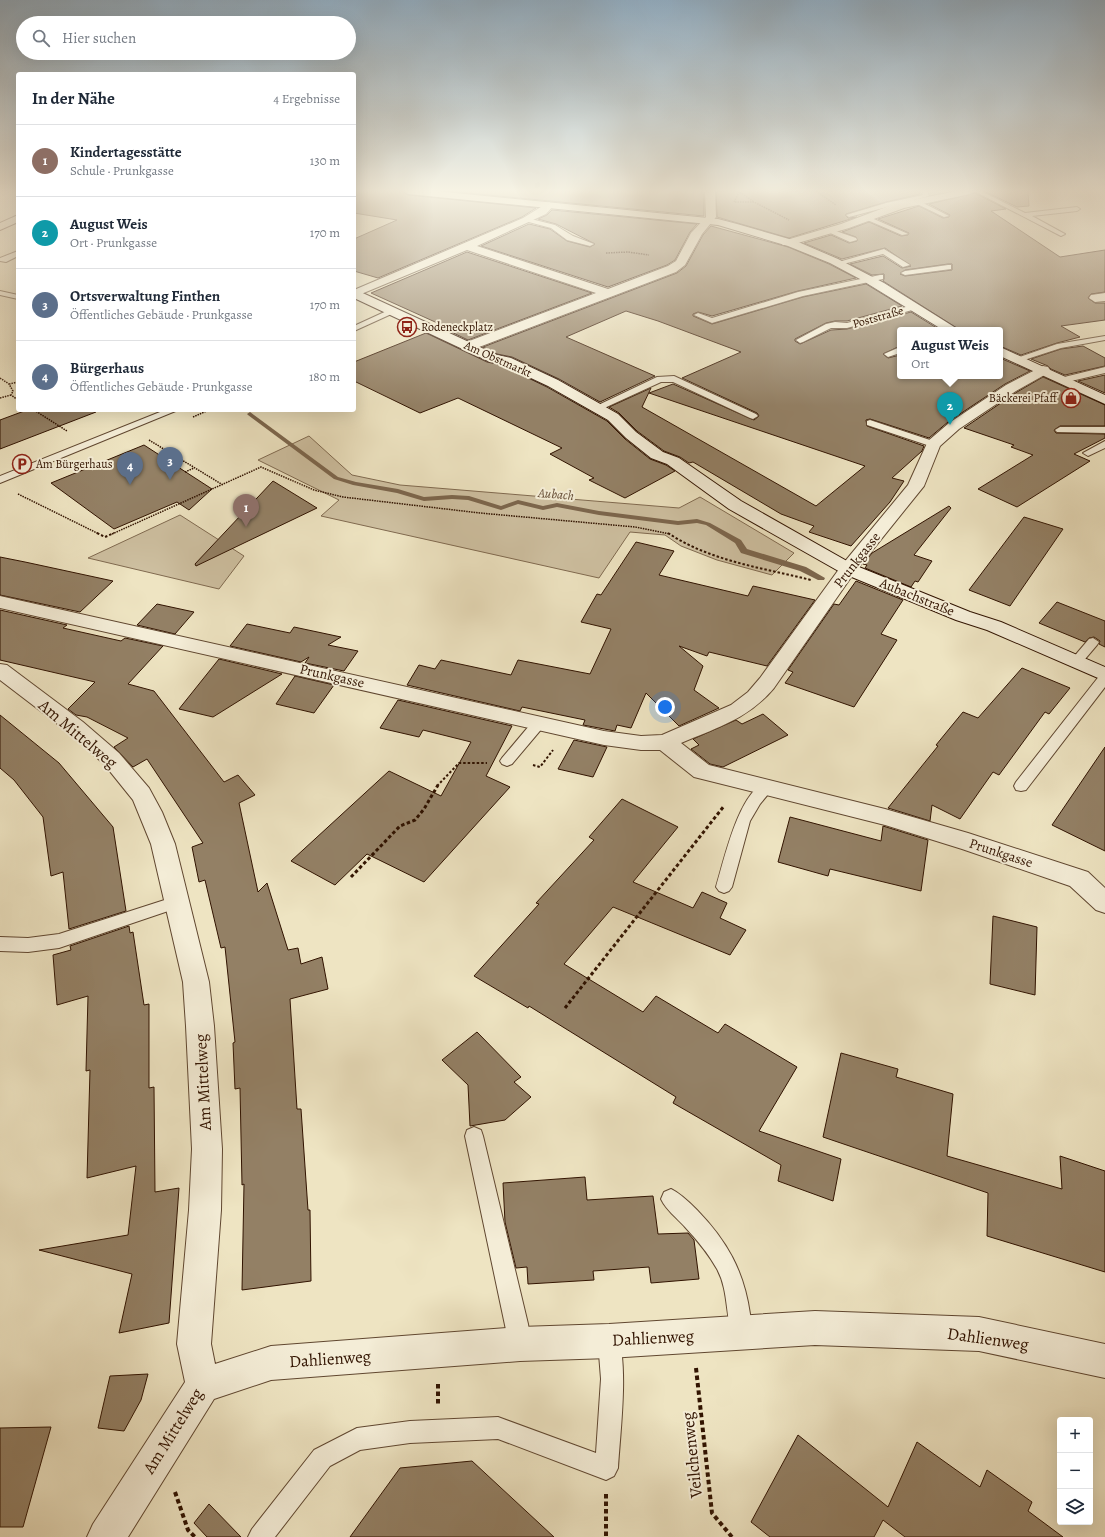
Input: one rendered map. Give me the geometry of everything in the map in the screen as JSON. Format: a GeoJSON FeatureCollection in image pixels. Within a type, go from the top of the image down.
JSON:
{"type":"FeatureCollection","features":[{"type":"Feature","properties":{"kind":"street"},"geometry":{"type":"LineString","coordinates":[[356,294],[427,263]]}},
{"type":"Feature","properties":{"kind":"street"},"geometry":{"type":"LineString","coordinates":[[518,263],[607,293]]}},
{"type":"Feature","properties":{"kind":"street"},"geometry":{"type":"LineString","coordinates":[[470,346],[672,269],[681,263]]}},
{"type":"Feature","properties":{"kind":"street","name":"Poststraße"},"geometry":{"type":"LineString","coordinates":[[839,263],[875,278],[913,307],[947,327]]}},
{"type":"Feature","properties":{"kind":"street","name":"Am Obstmarkt"},"geometry":{"type":"LineString","coordinates":[[356,294],[470,346],[493,358],[506,361],[553,383],[613,417],[630,435],[658,455],[673,461],[735,505]]}},
{"type":"Feature","properties":{"kind":"street"},"geometry":{"type":"LineString","coordinates":[[1003,352],[1105,400]]}},
{"type":"Feature","properties":{"kind":"street","name":"Prunkgasse"},"geometry":{"type":"LineString","coordinates":[[0,602],[604,738],[641,743],[665,742],[738,710],[755,697],[767,683],[848,569],[916,486],[933,444],[954,426],[1011,388],[1043,370]]}},
{"type":"Feature","properties":{"kind":"street","name":"Aubachstraße"},"geometry":{"type":"LineString","coordinates":[[735,505],[848,569],[963,616],[994,626],[1105,675]]}},
{"type":"Feature","properties":{"kind":"street","name":"Am Mittelweg"},"geometry":{"type":"LineString","coordinates":[[0,670],[88,738],[116,764],[140,793],[156,824],[163,844],[196,982],[207,1141],[205,1210],[194,1344],[203,1385],[106,1537]]}},
{"type":"Feature","properties":{"kind":"street","name":"Prunkgasse"},"geometry":{"type":"LineString","coordinates":[[665,742],[702,771],[885,817],[1039,865],[1079,879],[1105,902]]}},
{"type":"Feature","properties":{"kind":"street","name":"Dahlienweg"},"geometry":{"type":"LineString","coordinates":[[203,1385],[271,1363],[520,1344],[609,1341],[815,1328],[979,1334],[1105,1361]]}},
{"type":"Feature","properties":{"kind":"lane"},"geometry":{"type":"LineString","coordinates":[[898,263],[905,268],[948,267]]}},
{"type":"Feature","properties":{"kind":"lane"},"geometry":{"type":"LineString","coordinates":[[698,315],[712,320],[801,294],[875,278]]}},
{"type":"Feature","properties":{"kind":"lane"},"geometry":{"type":"LineString","coordinates":[[0,293],[16,297]]}},
{"type":"Feature","properties":{"kind":"lane","name":"Poststraße"},"geometry":{"type":"LineString","coordinates":[[800,340],[829,326],[841,323],[847,326],[913,307]]}},
{"type":"Feature","properties":{"kind":"lane"},"geometry":{"type":"LineString","coordinates":[[356,328],[394,311]]}},
{"type":"Feature","properties":{"kind":"lane"},"geometry":{"type":"LineString","coordinates":[[1018,359],[1057,347],[1102,338]]}},
{"type":"Feature","properties":{"kind":"lane"},"geometry":{"type":"LineString","coordinates":[[888,354],[897,351]]}},
{"type":"Feature","properties":{"kind":"lane"},"geometry":{"type":"LineString","coordinates":[[1063,380],[1105,370]]}},
{"type":"Feature","properties":{"kind":"lane"},"geometry":{"type":"LineString","coordinates":[[597,408],[660,379],[674,379],[753,416]]}},
{"type":"Feature","properties":{"kind":"lane"},"geometry":{"type":"LineString","coordinates":[[0,480],[168,412]]}},
{"type":"Feature","properties":{"kind":"lane"},"geometry":{"type":"LineString","coordinates":[[870,422],[933,444]]}},
{"type":"Feature","properties":{"kind":"lane"},"geometry":{"type":"LineString","coordinates":[[1060,430],[1105,430]]}},
{"type":"Feature","properties":{"kind":"lane"},"geometry":{"type":"LineString","coordinates":[[1088,453],[1105,444]]}},
{"type":"Feature","properties":{"kind":"lane"},"geometry":{"type":"LineString","coordinates":[[1076,662],[1092,642]]}},
{"type":"Feature","properties":{"kind":"lane"},"geometry":{"type":"LineString","coordinates":[[1021,786],[1105,678]]}},
{"type":"Feature","properties":{"kind":"lane"},"geometry":{"type":"LineString","coordinates":[[506,761],[539,723]]}},
{"type":"Feature","properties":{"kind":"lane"},"geometry":{"type":"LineString","coordinates":[[724,887],[743,821],[755,800],[767,787]]}},
{"type":"Feature","properties":{"kind":"lane"},"geometry":{"type":"LineString","coordinates":[[0,944],[28,945],[59,941],[177,902]]}},
{"type":"Feature","properties":{"kind":"lane"},"geometry":{"type":"LineString","coordinates":[[474,1136],[516,1320],[520,1344]]}},
{"type":"Feature","properties":{"kind":"lane"},"geometry":{"type":"LineString","coordinates":[[671,1199],[690,1217],[719,1254],[735,1289],[742,1333]]}},
{"type":"Feature","properties":{"kind":"lane"},"geometry":{"type":"LineString","coordinates":[[260,1537],[322,1458],[358,1439],[410,1432],[498,1428],[606,1468],[612,1379],[609,1341]]}},
{"type":"Feature","properties":{"kind":"path"},"geometry":{"type":"LineString","coordinates":[[0,378],[13,390],[11,395]]}},
{"type":"Feature","properties":{"kind":"path"},"geometry":{"type":"LineString","coordinates":[[8,384],[16,382]]}},
{"type":"Feature","properties":{"kind":"path"},"geometry":{"type":"LineString","coordinates":[[0,398],[11,395]]}},
{"type":"Feature","properties":{"kind":"path"},"geometry":{"type":"LineString","coordinates":[[11,395],[16,399]]}},
{"type":"Feature","properties":{"kind":"path"},"geometry":{"type":"LineString","coordinates":[[37,412],[70,432]]}},
{"type":"Feature","properties":{"kind":"path"},"geometry":{"type":"LineString","coordinates":[[145,437],[223,486]]}},
{"type":"Feature","properties":{"kind":"path"},"geometry":{"type":"LineString","coordinates":[[15,493],[105,537],[223,486],[261,467],[314,490],[343,497],[412,506],[635,527],[667,532],[682,542],[709,554],[816,582]]}},
{"type":"Feature","properties":{"kind":"path"},"geometry":{"type":"LineString","coordinates":[[186,472],[195,468]]}},
{"type":"Feature","properties":{"kind":"path"},"geometry":{"type":"LineString","coordinates":[[530,764],[540,767],[557,744]]}},
{"type":"Feature","properties":{"kind":"path"},"geometry":{"type":"LineString","coordinates":[[351,877],[400,826],[415,820],[424,809],[436,787],[459,763],[490,763]]}},
{"type":"Feature","properties":{"kind":"path"},"geometry":{"type":"LineString","coordinates":[[565,1008],[744,781]]}},
{"type":"Feature","properties":{"kind":"path","name":"Veilchenweg"},"geometry":{"type":"LineString","coordinates":[[695,1364],[712,1514],[732,1537]]}},
{"type":"Feature","properties":{"kind":"path"},"geometry":{"type":"LineString","coordinates":[[606,1468],[606,1537]]}},
{"type":"Feature","properties":{"kind":"path"},"geometry":{"type":"LineString","coordinates":[[172,1483],[188,1530],[195,1537]]}},
{"type":"Feature","properties":{"kind":"shaded area"},"geometry":{"type":"Polygon","coordinates":[[[309,436],[352,475],[400,485],[679,508],[700,497],[794,553],[772,575],[717,560],[681,546],[665,535],[630,532],[599,578],[321,516],[339,500],[258,460],[309,436]]]}},
{"type":"Feature","properties":{"kind":"shaded area"},"geometry":{"type":"Polygon","coordinates":[[[180,515],[244,556],[219,589],[88,558],[180,515]]]}},
{"type":"Feature","properties":{"kind":"building"},"geometry":{"type":"Polygon","coordinates":[[[356,263],[414,263],[378,278],[356,272],[356,263]]]}},
{"type":"Feature","properties":{"kind":"building"},"geometry":{"type":"Polygon","coordinates":[[[442,263],[500,263],[592,293],[468,340],[441,327],[444,326],[371,293],[442,263]]]}},
{"type":"Feature","properties":{"kind":"building"},"geometry":{"type":"Polygon","coordinates":[[[533,263],[671,263],[608,287],[533,263]]]}},
{"type":"Feature","properties":{"kind":"building"},"geometry":{"type":"Polygon","coordinates":[[[688,263],[826,263],[856,278],[798,291],[712,316],[698,312],[693,314],[693,316],[712,324],[803,297],[866,284],[902,306],[847,321],[826,323],[795,339],[795,341],[800,344],[831,330],[847,329],[911,312],[935,327],[897,327],[897,347],[883,354],[888,358],[897,356],[897,379],[1003,379],[1003,359],[1030,371],[1005,384],[948,422],[929,438],[870,419],[866,420],[867,426],[924,446],[922,451],[892,478],[904,481],[890,502],[851,546],[809,532],[814,526],[781,514],[693,462],[689,463],[680,457],[664,451],[637,431],[619,413],[609,407],[651,388],[642,407],[816,506],[865,466],[649,393],[673,384],[754,420],[759,416],[757,413],[682,378],[741,352],[658,321],[626,311],[566,337],[655,376],[600,402],[559,379],[512,357],[497,354],[483,347],[677,273],[688,263]]]}},
{"type":"Feature","properties":{"kind":"building"},"geometry":{"type":"Polygon","coordinates":[[[894,263],[902,268],[911,266],[906,263],[1105,263],[1105,292],[1091,294],[1088,298],[1095,303],[1105,303],[1105,320],[1061,326],[1080,337],[1021,355],[1003,347],[1003,327],[955,327],[883,281],[884,274],[872,275],[850,264],[894,263]],[[948,264],[905,270],[900,274],[905,276],[952,270],[952,264],[948,264]]]}},
{"type":"Feature","properties":{"kind":"building"},"geometry":{"type":"Polygon","coordinates":[[[426,333],[487,362],[501,365],[547,387],[607,421],[625,439],[650,459],[666,465],[675,471],[625,498],[589,480],[594,478],[550,454],[562,448],[458,398],[420,413],[356,382],[356,361],[426,333]]]}},
{"type":"Feature","properties":{"kind":"building"},"geometry":{"type":"Polygon","coordinates":[[[1083,346],[1105,358],[1105,366],[1065,375],[1031,359],[1061,349],[1083,346]]]}},
{"type":"Feature","properties":{"kind":"building"},"geometry":{"type":"Polygon","coordinates":[[[1105,375],[1105,393],[1078,381],[1105,375]]]}},
{"type":"Feature","properties":{"kind":"building"},"geometry":{"type":"Polygon","coordinates":[[[1043,377],[1105,405],[1105,426],[1060,426],[1054,430],[1056,433],[1105,434],[1105,438],[1074,454],[1090,461],[1017,507],[978,489],[1033,455],[1011,447],[1014,445],[964,428],[1017,392],[1043,377]]]}},
{"type":"Feature","properties":{"kind":"building"},"geometry":{"type":"Polygon","coordinates":[[[22,412],[96,412],[0,449],[0,420],[22,412]]]}},
{"type":"Feature","properties":{"kind":"building"},"geometry":{"type":"Polygon","coordinates":[[[144,445],[212,489],[189,510],[177,502],[114,529],[51,483],[144,445]]]}},
{"type":"Feature","properties":{"kind":"building"},"geometry":{"type":"Polygon","coordinates":[[[273,481],[317,508],[196,566],[195,564],[273,481]]]}},
{"type":"Feature","properties":{"kind":"building"},"geometry":{"type":"Polygon","coordinates":[[[949,506],[951,508],[914,555],[932,561],[918,582],[915,581],[911,587],[865,568],[867,565],[863,564],[872,553],[949,506]]]}},
{"type":"Feature","properties":{"kind":"building"},"geometry":{"type":"Polygon","coordinates":[[[1024,517],[1063,529],[1010,606],[969,590],[1024,517]]]}},
{"type":"Feature","properties":{"kind":"building"},"geometry":{"type":"Polygon","coordinates":[[[636,542],[674,551],[659,575],[748,596],[753,586],[815,600],[767,666],[709,652],[707,656],[679,646],[703,666],[694,690],[719,708],[679,726],[646,693],[631,728],[617,725],[615,731],[583,725],[585,720],[522,707],[520,711],[407,685],[419,665],[435,669],[441,660],[511,675],[518,660],[590,674],[611,629],[581,622],[597,594],[601,595],[636,542]]]}},
{"type":"Feature","properties":{"kind":"building"},"geometry":{"type":"Polygon","coordinates":[[[0,557],[113,581],[80,612],[0,595],[0,557]]]}},
{"type":"Feature","properties":{"kind":"building"},"geometry":{"type":"Polygon","coordinates":[[[856,581],[903,600],[881,634],[897,640],[854,707],[785,683],[793,672],[788,670],[834,604],[839,605],[856,581]]]}},
{"type":"Feature","properties":{"kind":"building"},"geometry":{"type":"Polygon","coordinates":[[[1057,602],[1105,621],[1105,647],[1099,644],[1100,641],[1094,637],[1089,638],[1085,642],[1039,623],[1057,602]]]}},
{"type":"Feature","properties":{"kind":"building"},"geometry":{"type":"Polygon","coordinates":[[[157,604],[194,612],[175,634],[137,625],[157,604]]]}},
{"type":"Feature","properties":{"kind":"building"},"geometry":{"type":"Polygon","coordinates":[[[0,610],[67,625],[63,628],[121,641],[125,638],[163,646],[128,684],[154,691],[224,782],[238,775],[255,795],[239,803],[258,892],[267,883],[288,950],[298,948],[301,964],[322,957],[328,989],[290,999],[297,1109],[301,1109],[308,1210],[310,1210],[311,1281],[242,1290],[244,1184],[242,1185],[240,1088],[235,1089],[233,1043],[235,1042],[225,947],[221,948],[205,880],[199,882],[192,847],[203,843],[147,759],[133,767],[114,747],[128,738],[87,717],[76,715],[68,709],[95,682],[0,660],[0,610]]]}},
{"type":"Feature","properties":{"kind":"building"},"geometry":{"type":"Polygon","coordinates":[[[247,624],[290,633],[294,627],[341,637],[328,645],[358,651],[344,671],[305,663],[309,657],[301,662],[230,646],[247,624]]]}},
{"type":"Feature","properties":{"kind":"building"},"geometry":{"type":"Polygon","coordinates":[[[219,659],[282,674],[213,717],[179,709],[219,659]]]}},
{"type":"Feature","properties":{"kind":"building"},"geometry":{"type":"Polygon","coordinates":[[[1022,668],[1070,688],[1049,714],[1045,712],[999,775],[993,772],[960,819],[932,805],[930,821],[888,808],[938,746],[936,745],[963,712],[978,718],[1022,668]]]}},
{"type":"Feature","properties":{"kind":"building"},"geometry":{"type":"Polygon","coordinates":[[[295,676],[334,685],[314,713],[276,704],[295,676]]]}},
{"type":"Feature","properties":{"kind":"building"},"geometry":{"type":"Polygon","coordinates":[[[398,700],[512,726],[486,776],[510,787],[424,882],[367,854],[335,885],[291,861],[389,771],[441,796],[471,742],[423,730],[419,737],[380,728],[398,700]]]}},
{"type":"Feature","properties":{"kind":"building"},"geometry":{"type":"Polygon","coordinates":[[[763,714],[788,735],[723,767],[710,764],[691,749],[699,745],[693,739],[736,720],[742,724],[763,714]]]}},
{"type":"Feature","properties":{"kind":"building"},"geometry":{"type":"Polygon","coordinates":[[[0,715],[59,763],[113,827],[126,911],[69,929],[63,872],[51,876],[43,817],[14,780],[0,768],[0,715]]]}},
{"type":"Feature","properties":{"kind":"building"},"geometry":{"type":"Polygon","coordinates":[[[574,740],[607,747],[593,777],[558,769],[574,740]]]}},
{"type":"Feature","properties":{"kind":"building"},"geometry":{"type":"Polygon","coordinates":[[[1105,747],[1105,851],[1052,825],[1105,747]]]}},
{"type":"Feature","properties":{"kind":"building"},"geometry":{"type":"Polygon","coordinates":[[[622,799],[678,827],[633,882],[693,908],[702,892],[727,903],[720,918],[746,930],[730,955],[613,907],[564,964],[643,1012],[656,996],[718,1033],[725,1024],[797,1067],[759,1131],[841,1159],[833,1201],[778,1181],[781,1165],[673,1103],[676,1097],[529,1006],[528,1008],[474,976],[539,904],[536,903],[594,840],[589,837],[622,799]]]}},
{"type":"Feature","properties":{"kind":"building"},"geometry":{"type":"Polygon","coordinates":[[[790,817],[881,841],[883,826],[928,840],[921,891],[830,869],[828,876],[778,862],[790,817]]]}},
{"type":"Feature","properties":{"kind":"building"},"geometry":{"type":"Polygon","coordinates":[[[993,916],[1037,927],[1035,995],[990,984],[993,916]]]}},
{"type":"Feature","properties":{"kind":"building"},"geometry":{"type":"Polygon","coordinates":[[[129,926],[130,933],[133,932],[144,1005],[149,1004],[149,1088],[154,1087],[155,1192],[179,1188],[169,1323],[119,1333],[132,1274],[39,1250],[128,1235],[136,1166],[87,1178],[90,1070],[86,1071],[88,996],[57,1005],[53,955],[71,950],[70,946],[129,926]]]}},
{"type":"Feature","properties":{"kind":"building"},"geometry":{"type":"Polygon","coordinates":[[[477,1032],[521,1077],[514,1082],[531,1097],[505,1120],[470,1126],[468,1085],[442,1060],[477,1032]]]}},
{"type":"Feature","properties":{"kind":"building"},"geometry":{"type":"Polygon","coordinates":[[[841,1053],[898,1069],[896,1077],[953,1094],[947,1156],[1062,1189],[1060,1156],[1105,1171],[1105,1272],[987,1236],[988,1193],[823,1137],[841,1053]]]}},
{"type":"Feature","properties":{"kind":"building"},"geometry":{"type":"Polygon","coordinates":[[[585,1177],[587,1200],[653,1196],[658,1234],[688,1233],[694,1240],[699,1279],[651,1283],[649,1267],[593,1271],[594,1280],[528,1284],[527,1267],[516,1268],[505,1222],[503,1183],[585,1177]]]}},
{"type":"Feature","properties":{"kind":"building"},"geometry":{"type":"Polygon","coordinates":[[[148,1374],[141,1400],[124,1431],[98,1428],[110,1376],[148,1374]]]}},
{"type":"Feature","properties":{"kind":"building"},"geometry":{"type":"Polygon","coordinates":[[[51,1427],[23,1527],[0,1527],[0,1428],[51,1427]]]}},
{"type":"Feature","properties":{"kind":"building"},"geometry":{"type":"Polygon","coordinates":[[[798,1435],[888,1507],[917,1442],[980,1487],[987,1470],[1032,1502],[1028,1511],[1063,1537],[905,1537],[883,1520],[874,1537],[770,1537],[751,1522],[798,1435]]]}},
{"type":"Feature","properties":{"kind":"building"},"geometry":{"type":"Polygon","coordinates":[[[472,1461],[554,1537],[350,1537],[400,1468],[472,1461]]]}},
{"type":"Feature","properties":{"kind":"building"},"geometry":{"type":"Polygon","coordinates":[[[209,1504],[241,1537],[207,1537],[194,1523],[209,1504]]]}},
{"type":"Feature","properties":{"kind":"waterway","name":"Aubach"},"geometry":{"type":"LineString","coordinates":[[250,414],[336,478],[355,484],[398,491],[424,499],[452,497],[469,498],[501,508],[518,502],[543,508],[557,505],[599,513],[678,523],[697,521],[708,524],[738,542],[744,551],[803,569],[821,578]]}},
{"type":"Feature","properties":{"kind":"place","name":"Rodeneckplatz"},"geometry":{"type":"Point","coordinates":[407,327]}},
{"type":"Feature","properties":{"kind":"place","name":"Bäckerei Pfaff"},"geometry":{"type":"Point","coordinates":[1071,398]}},
{"type":"Feature","properties":{"kind":"place","name":"August Weis"},"geometry":{"type":"Point","coordinates":[950,425]}},
{"type":"Feature","properties":{"kind":"place","name":"Am Bürgerhaus"},"geometry":{"type":"Point","coordinates":[22,464]}},
{"type":"Feature","properties":{"kind":"place","name":"Ortsverwaltung Finthen"},"geometry":{"type":"Point","coordinates":[170,480]}},
{"type":"Feature","properties":{"kind":"place","name":"Bürgerhaus"},"geometry":{"type":"Point","coordinates":[130,485]}},
{"type":"Feature","properties":{"kind":"place","name":"Kindertagesstätte"},"geometry":{"type":"Point","coordinates":[246,527]}}]}
